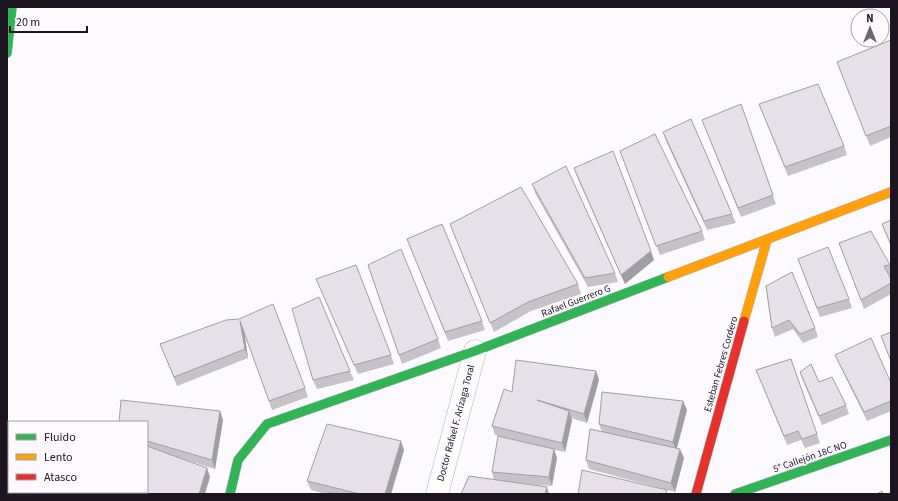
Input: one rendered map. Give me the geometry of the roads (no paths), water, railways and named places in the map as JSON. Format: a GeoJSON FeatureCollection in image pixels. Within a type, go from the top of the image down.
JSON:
{"type":"FeatureCollection","features":[{"type":"Feature","properties":{"kind":"main road"},"geometry":{"type":"LineString","coordinates":[[7,53],[12,7]]}},
{"type":"Feature","properties":{"kind":"main road","name":"Rafael Guerrero G"},"geometry":{"type":"LineString","coordinates":[[230,494],[238,460],[267,424],[475,351],[891,192]]}},
{"type":"Feature","properties":{"kind":"main road","name":"Esteban Febres Cordero"},"geometry":{"type":"LineString","coordinates":[[696,494],[767,240]]}},
{"type":"Feature","properties":{"kind":"main road","name":"5° Callejón 18C NO"},"geometry":{"type":"LineString","coordinates":[[735,494],[891,440]]}},
{"type":"Feature","properties":{"kind":"street","name":"Doctor Rafael F. Arízaga Toral"},"geometry":{"type":"LineString","coordinates":[[437,494],[475,351]]}}]}
